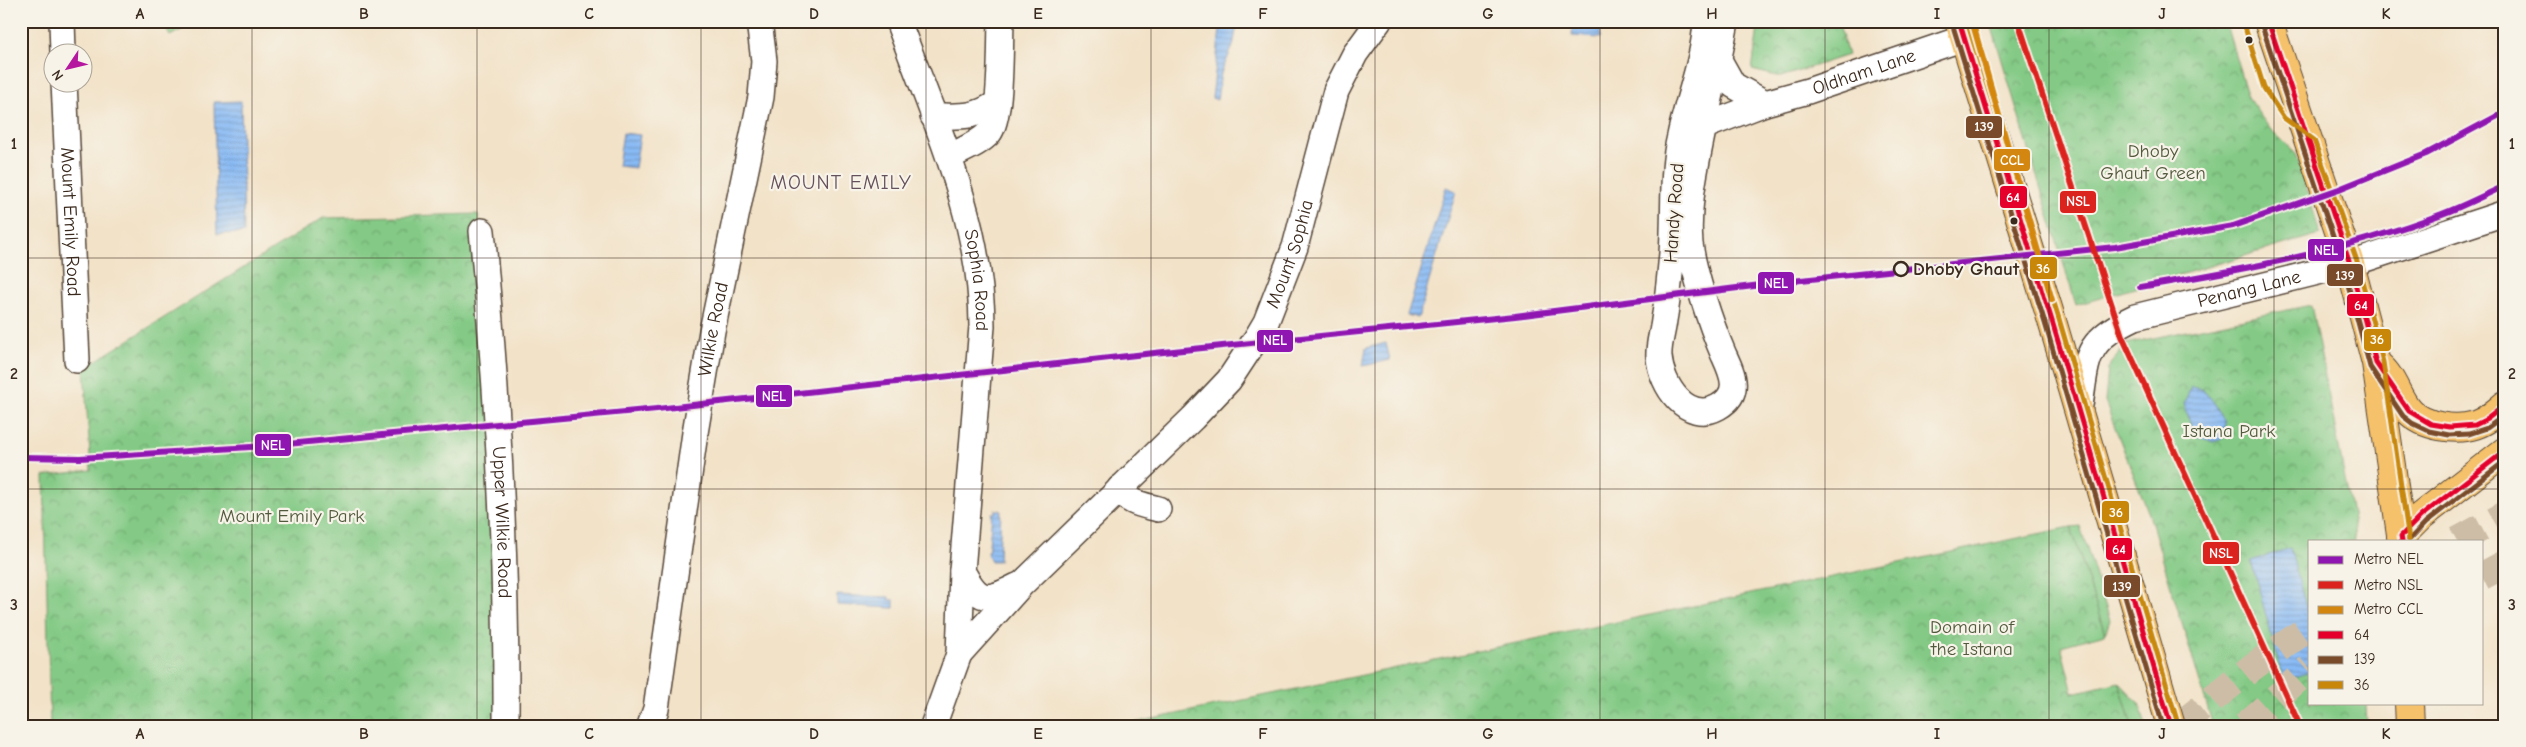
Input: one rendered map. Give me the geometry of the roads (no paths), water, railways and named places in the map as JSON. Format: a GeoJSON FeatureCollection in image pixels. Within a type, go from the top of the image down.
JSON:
{"type":"FeatureCollection","features":[{"type":"Feature","properties":{"kind":"main road"},"geometry":{"type":"LineString","coordinates":[[2268,21],[2350,264],[2376,363],[2402,539]]}},
{"type":"Feature","properties":{"kind":"main road"},"geometry":{"type":"LineString","coordinates":[[1961,30],[2078,411],[2171,726]]}},
{"type":"Feature","properties":{"kind":"main road"},"geometry":{"type":"LineString","coordinates":[[2376,363],[2383,370],[2409,412],[2424,421],[2444,427],[2475,425],[2489,418],[2505,405]]}},
{"type":"Feature","properties":{"kind":"main road"},"geometry":{"type":"LineString","coordinates":[[2402,539],[2421,516],[2505,452]]}},
{"type":"Feature","properties":{"kind":"main road"},"geometry":{"type":"LineString","coordinates":[[2409,704],[2410,726]]}},
{"type":"Feature","properties":{"kind":"street"},"geometry":{"type":"LineString","coordinates":[[62,21],[63,42]]}},
{"type":"Feature","properties":{"kind":"street","name":"Wilkie Road"},"geometry":{"type":"LineString","coordinates":[[650,726],[656,709],[695,433],[712,330],[761,97],[764,61],[759,21]]}},
{"type":"Feature","properties":{"kind":"street","name":"Sophia Road"},"geometry":{"type":"LineString","coordinates":[[898,21],[949,157],[968,224],[982,290],[982,326],[963,561],[958,654],[933,726]]}},
{"type":"Feature","properties":{"kind":"street"},"geometry":{"type":"LineString","coordinates":[[949,157],[975,143],[988,133],[993,125],[997,103],[1001,21]]}},
{"type":"Feature","properties":{"kind":"street","name":"Mount Sophia"},"geometry":{"type":"LineString","coordinates":[[958,654],[1022,584],[1193,418],[1229,380],[1266,322],[1295,247],[1336,90],[1355,54],[1380,21]]}},
{"type":"Feature","properties":{"kind":"street","name":"Handy Road"},"geometry":{"type":"LineString","coordinates":[[1706,21],[1702,52],[1679,138],[1672,252],[1659,354],[1663,376],[1679,402],[1689,408],[1702,412],[1718,407],[1730,397],[1735,386],[1733,376],[1718,341],[1690,239],[1692,185],[1726,21]]}},
{"type":"Feature","properties":{"kind":"street","name":"Oldham Lane"},"geometry":{"type":"LineString","coordinates":[[1679,138],[1704,125],[1765,103],[1808,91],[1961,30]]}},
{"type":"Feature","properties":{"kind":"street"},"geometry":{"type":"LineString","coordinates":[[1719,60],[1733,85],[1765,103]]}},
{"type":"Feature","properties":{"kind":"street","name":"Mount Emily Road"},"geometry":{"type":"LineString","coordinates":[[64,92],[77,360]]}},
{"type":"Feature","properties":{"kind":"street"},"geometry":{"type":"LineString","coordinates":[[933,116],[967,116],[984,112],[997,103]]}},
{"type":"Feature","properties":{"kind":"street","name":"Penang Lane"},"geometry":{"type":"LineString","coordinates":[[2078,411],[2087,360],[2095,344],[2111,328],[2135,317],[2350,264],[2505,213]]}},
{"type":"Feature","properties":{"kind":"street","name":"Upper Wilkie Road"},"geometry":{"type":"LineString","coordinates":[[482,231],[497,391],[507,643],[506,726]]}},
{"type":"Feature","properties":{"kind":"street"},"geometry":{"type":"LineString","coordinates":[[1120,488],[1123,496],[1133,502],[1158,509]]}},
{"type":"Feature","properties":{"kind":"street","name":"Mount Sophia"},"geometry":{"type":"LineString","coordinates":[[963,561],[976,593],[985,598],[998,596],[1022,584]]}},
{"type":"Feature","properties":{"kind":"water"},"geometry":{"type":"Polygon","coordinates":[[[1221,21],[1238,21],[1233,46],[1221,73],[1217,100],[1212,98],[1221,21]]]}},
{"type":"Feature","properties":{"kind":"water"},"geometry":{"type":"Polygon","coordinates":[[[1573,23],[1601,26],[1600,38],[1572,36],[1573,23]]]}},
{"type":"Feature","properties":{"kind":"water"},"geometry":{"type":"Polygon","coordinates":[[[241,101],[244,233],[217,234],[214,102],[241,101]]]}},
{"type":"Feature","properties":{"kind":"water"},"geometry":{"type":"Polygon","coordinates":[[[623,133],[640,135],[635,168],[618,166],[623,133]]]}},
{"type":"Feature","properties":{"kind":"water"},"geometry":{"type":"Polygon","coordinates":[[[1446,187],[1456,191],[1418,318],[1407,315],[1446,187]]]}},
{"type":"Feature","properties":{"kind":"water"},"geometry":{"type":"Polygon","coordinates":[[[1386,343],[1390,360],[1363,366],[1366,348],[1386,343]]]}},
{"type":"Feature","properties":{"kind":"water"},"geometry":{"type":"Polygon","coordinates":[[[2191,387],[2204,390],[2215,404],[2225,422],[2223,439],[2213,442],[2194,435],[2184,403],[2191,387]]]}},
{"type":"Feature","properties":{"kind":"water"},"geometry":{"type":"Polygon","coordinates":[[[995,510],[1001,510],[999,561],[991,561],[988,555],[992,513],[995,513],[995,510]]]}},
{"type":"Feature","properties":{"kind":"water"},"geometry":{"type":"Polygon","coordinates":[[[2290,548],[2308,614],[2308,673],[2284,681],[2251,561],[2290,548]]]}},
{"type":"Feature","properties":{"kind":"water"},"geometry":{"type":"Polygon","coordinates":[[[837,595],[889,597],[889,600],[894,600],[894,608],[837,605],[837,595]]]}},
{"type":"Feature","properties":{"kind":"tunnel"},"geometry":{"type":"LineString","coordinates":[[2459,540],[2505,515]]}},
{"type":"Feature","properties":{"kind":"tunnel"},"geometry":{"type":"LineString","coordinates":[[2484,575],[2505,564]]}},
{"type":"Feature","properties":{"kind":"tunnel"},"geometry":{"type":"LineString","coordinates":[[2179,726],[2254,666],[2308,628]]}},
{"type":"Feature","properties":{"kind":"tunnel"},"geometry":{"type":"LineString","coordinates":[[2245,726],[2308,670]]}},
{"type":"Feature","properties":{"kind":"metro line","name":"CCL"},"geometry":{"type":"LineString","coordinates":[[1972,21],[2052,300]]}},
{"type":"Feature","properties":{"kind":"metro line","name":"NSL"},"geometry":{"type":"LineString","coordinates":[[2018,21],[2122,336],[2300,726]]}},
{"type":"Feature","properties":{"kind":"metro line","name":"NEL"},"geometry":{"type":"LineString","coordinates":[[21,457],[80,458],[266,446],[657,409],[1154,353],[1515,316],[1801,280],[2115,247],[2233,226],[2339,189],[2426,154],[2505,112]]}},
{"type":"Feature","properties":{"kind":"metro line","name":"NEL"},"geometry":{"type":"LineString","coordinates":[[2140,287],[2217,274],[2293,258],[2368,239],[2450,211],[2505,186]]}},
{"type":"Feature","properties":{"kind":"place","name":"Dhoby Ghaut"},"geometry":{"type":"Point","coordinates":[1901,269]}},
{"type":"Feature","properties":{"kind":"district","name":"MOUNT EMILY"},"geometry":{"type":"Point","coordinates":[841,182]}},
{"type":"Feature","properties":{"kind":"park label","name":"Dhoby Ghaut Green"},"geometry":{"type":"Point","coordinates":[2153,162]}},
{"type":"Feature","properties":{"kind":"park label","name":"Istana Park"},"geometry":{"type":"Point","coordinates":[2229,431]}},
{"type":"Feature","properties":{"kind":"park label","name":"Mount Emily Park"},"geometry":{"type":"Point","coordinates":[292,516]}},
{"type":"Feature","properties":{"kind":"park label","name":"Domain of the Istana"},"geometry":{"type":"Point","coordinates":[1972,638]}}]}
